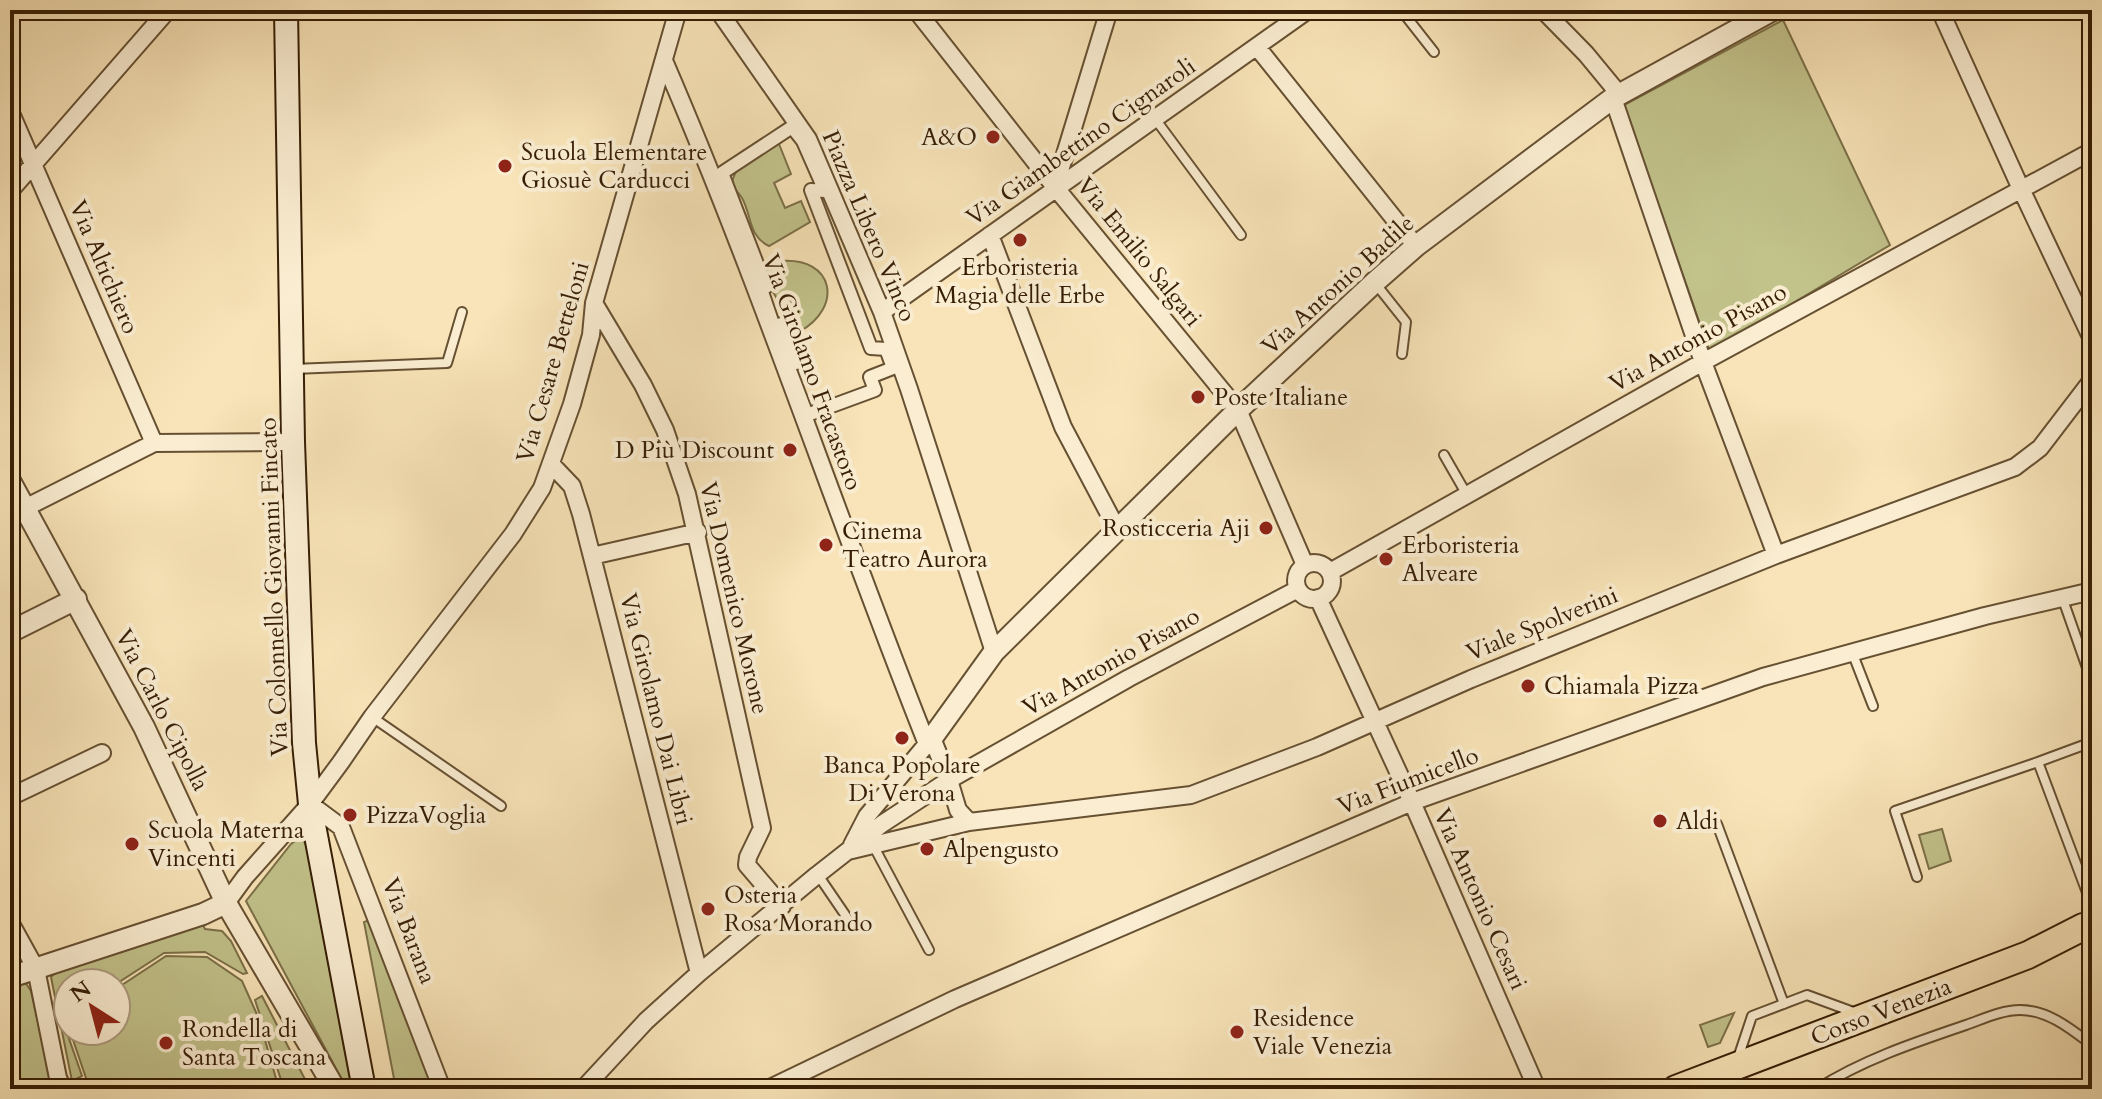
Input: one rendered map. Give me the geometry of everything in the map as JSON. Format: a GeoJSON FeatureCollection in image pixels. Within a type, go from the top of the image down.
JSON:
{"type":"FeatureCollection","features":[{"type":"Feature","properties":{"kind":"main road","name":"Via Colonnello Giovanni Fincato"},"geometry":{"type":"LineString","coordinates":[[286,10],[293,442],[304,743],[310,804]]}},
{"type":"Feature","properties":{"kind":"main road"},"geometry":{"type":"LineString","coordinates":[[310,804],[364,1089]]}},
{"type":"Feature","properties":{"kind":"main road","name":"Corso Venezia"},"geometry":{"type":"LineString","coordinates":[[1676,1089],[2028,955],[2090,919]]}},
{"type":"Feature","properties":{"kind":"street"},"geometry":{"type":"LineString","coordinates":[[10,191],[168,10]]}},
{"type":"Feature","properties":{"kind":"street","name":"Via Cesare Betteloni"},"geometry":{"type":"LineString","coordinates":[[310,804],[372,717],[513,534],[542,488],[572,404],[591,335],[594,303],[678,10]]}},
{"type":"Feature","properties":{"kind":"street","name":"Piazza Libero Vinco"},"geometry":{"type":"LineString","coordinates":[[718,10],[808,139],[882,312],[994,652]]}},
{"type":"Feature","properties":{"kind":"street","name":"Via Emilio Salgari"},"geometry":{"type":"LineString","coordinates":[[916,10],[1055,187],[1238,410]]}},
{"type":"Feature","properties":{"kind":"street"},"geometry":{"type":"LineString","coordinates":[[1055,187],[1109,10]]}},
{"type":"Feature","properties":{"kind":"street","name":"Via Giambettino Cignaroli"},"geometry":{"type":"LineString","coordinates":[[882,312],[1308,10]]}},
{"type":"Feature","properties":{"kind":"street"},"geometry":{"type":"LineString","coordinates":[[1543,10],[1586,54],[1616,96],[1703,362],[1776,555]]}},
{"type":"Feature","properties":{"kind":"street","name":"Via Antonio Badile"},"geometry":{"type":"LineString","coordinates":[[929,741],[994,652],[1238,410],[1416,246],[1616,96],[1773,10]]}},
{"type":"Feature","properties":{"kind":"street"},"geometry":{"type":"LineString","coordinates":[[1940,10],[2092,339]]}},
{"type":"Feature","properties":{"kind":"street"},"geometry":{"type":"LineString","coordinates":[[1257,47],[1416,246]]}},
{"type":"Feature","properties":{"kind":"street","name":"Via Girolamo Fracastoro"},"geometry":{"type":"LineString","coordinates":[[665,63],[711,171],[883,635],[949,780],[958,810],[969,822]]}},
{"type":"Feature","properties":{"kind":"street","name":"Via Altichiero"},"geometry":{"type":"LineString","coordinates":[[10,111],[154,443]]}},
{"type":"Feature","properties":{"kind":"street","name":"Piazza Libero Vinco"},"geometry":{"type":"LineString","coordinates":[[792,127],[803,141],[825,191],[811,190],[871,348],[886,349],[893,368],[870,377],[875,390],[807,415],[788,365],[795,361],[781,324],[774,327],[761,289],[766,287],[722,173],[792,127]]}},
{"type":"Feature","properties":{"kind":"street","name":"Via Antonio Pisano"},"geometry":{"type":"LineString","coordinates":[[1330,572],[1703,362],[2092,151]]}},
{"type":"Feature","properties":{"kind":"street"},"geometry":{"type":"LineString","coordinates":[[990,235],[1063,427],[1117,529]]}},
{"type":"Feature","properties":{"kind":"street","name":"Via Domenico Morone"},"geometry":{"type":"LineString","coordinates":[[594,303],[643,385],[665,430],[698,532],[762,828],[747,865],[782,906]]}},
{"type":"Feature","properties":{"kind":"street","name":"Viale Spolverini"},"geometry":{"type":"LineString","coordinates":[[848,851],[969,822],[1191,795],[1317,747],[1471,679],[1776,555],[2015,467],[2040,448],[2092,380]]}},
{"type":"Feature","properties":{"kind":"street"},"geometry":{"type":"LineString","coordinates":[[1238,410],[1305,565]]}},
{"type":"Feature","properties":{"kind":"street"},"geometry":{"type":"LineString","coordinates":[[25,508],[154,443],[293,442]]}},
{"type":"Feature","properties":{"kind":"street","name":"Via Girolamo Dai Libri"},"geometry":{"type":"LineString","coordinates":[[551,464],[572,486],[699,973]]}},
{"type":"Feature","properties":{"kind":"street","name":"Via Carlo Cipolla"},"geometry":{"type":"LineString","coordinates":[[10,481],[144,727],[226,903],[335,1089]]}},
{"type":"Feature","properties":{"kind":"street"},"geometry":{"type":"LineString","coordinates":[[592,556],[698,532]]}},
{"type":"Feature","properties":{"kind":"street"},"geometry":{"type":"LineString","coordinates":[[1319,563],[1330,572],[1330,588],[1318,598],[1306,598],[1298,589],[1296,576],[1305,565],[1319,563]]}},
{"type":"Feature","properties":{"kind":"street","name":"Via Antonio Pisano"},"geometry":{"type":"LineString","coordinates":[[583,1089],[646,1021],[699,973],[882,824],[949,780],[1129,678],[1298,589]]}},
{"type":"Feature","properties":{"kind":"street","name":"Via Fiumicello"},"geometry":{"type":"LineString","coordinates":[[768,1089],[952,994],[1412,802],[1763,677],[2092,591]]}},
{"type":"Feature","properties":{"kind":"street","name":"Via Antonio Cesari"},"geometry":{"type":"LineString","coordinates":[[1318,598],[1412,802],[1537,1089]]}},
{"type":"Feature","properties":{"kind":"street"},"geometry":{"type":"LineString","coordinates":[[10,632],[76,599]]}},
{"type":"Feature","properties":{"kind":"street"},"geometry":{"type":"LineString","coordinates":[[848,851],[867,816],[929,741]]}},
{"type":"Feature","properties":{"kind":"street"},"geometry":{"type":"LineString","coordinates":[[10,797],[102,753]]}},
{"type":"Feature","properties":{"kind":"street"},"geometry":{"type":"LineString","coordinates":[[10,977],[203,914],[226,903],[310,804]]}},
{"type":"Feature","properties":{"kind":"street","name":"Via Barana"},"geometry":{"type":"LineString","coordinates":[[310,804],[341,827],[442,1089]]}},
{"type":"Feature","properties":{"kind":"street"},"geometry":{"type":"LineString","coordinates":[[10,922],[36,969],[58,1078],[63,1089]]}},
{"type":"Feature","properties":{"kind":"lane"},"geometry":{"type":"LineString","coordinates":[[1401,10],[1434,52]]}},
{"type":"Feature","properties":{"kind":"lane"},"geometry":{"type":"LineString","coordinates":[[1156,120],[1241,235]]}},
{"type":"Feature","properties":{"kind":"lane"},"geometry":{"type":"LineString","coordinates":[[1375,282],[1406,322],[1402,354]]}},
{"type":"Feature","properties":{"kind":"lane"},"geometry":{"type":"LineString","coordinates":[[293,369],[447,363],[462,312]]}},
{"type":"Feature","properties":{"kind":"lane"},"geometry":{"type":"LineString","coordinates":[[1444,455],[1467,496]]}},
{"type":"Feature","properties":{"kind":"lane"},"geometry":{"type":"LineString","coordinates":[[2062,597],[2092,682]]}},
{"type":"Feature","properties":{"kind":"lane"},"geometry":{"type":"LineString","coordinates":[[1852,652],[1873,706]]}},
{"type":"Feature","properties":{"kind":"lane"},"geometry":{"type":"LineString","coordinates":[[372,717],[501,806]]}},
{"type":"Feature","properties":{"kind":"lane"},"geometry":{"type":"LineString","coordinates":[[1917,877],[1895,811],[2092,742]]}},
{"type":"Feature","properties":{"kind":"lane"},"geometry":{"type":"LineString","coordinates":[[2038,762],[2090,919]]}},
{"type":"Feature","properties":{"kind":"lane"},"geometry":{"type":"LineString","coordinates":[[1717,824],[1784,1004]]}},
{"type":"Feature","properties":{"kind":"lane"},"geometry":{"type":"LineString","coordinates":[[872,845],[929,950]]}},
{"type":"Feature","properties":{"kind":"lane"},"geometry":{"type":"LineString","coordinates":[[817,875],[848,919]]}},
{"type":"Feature","properties":{"kind":"lane"},"geometry":{"type":"LineString","coordinates":[[1735,1067],[1752,1016],[1807,995],[1868,1018]]}},
{"type":"Feature","properties":{"kind":"lane"},"geometry":{"type":"LineString","coordinates":[[1824,1086],[1871,1061],[1939,1034],[2012,1011],[2030,1011],[2050,1018],[2092,1045]]}},
{"type":"Feature","properties":{"kind":"green space"},"geometry":{"type":"Polygon","coordinates":[[[1783,20],[1890,245],[1710,353],[1624,105],[1783,20]]]}},
{"type":"Feature","properties":{"kind":"green space"},"geometry":{"type":"Polygon","coordinates":[[[777,139],[791,174],[774,183],[785,208],[801,201],[810,222],[769,246],[757,237],[742,198],[732,183],[741,165],[777,139]]]}},
{"type":"Feature","properties":{"kind":"green space"},"geometry":{"type":"Polygon","coordinates":[[[781,261],[799,262],[812,267],[822,275],[827,286],[823,310],[799,332],[792,330],[785,322],[796,318],[790,299],[779,302],[767,282],[767,272],[781,261]]]}},
{"type":"Feature","properties":{"kind":"green space"},"geometry":{"type":"Polygon","coordinates":[[[1942,829],[1951,861],[1929,869],[1919,835],[1942,829]]]}},
{"type":"Feature","properties":{"kind":"green space"},"geometry":{"type":"Polygon","coordinates":[[[298,839],[305,842],[308,854],[352,1089],[347,1089],[246,901],[298,839]]]}},
{"type":"Feature","properties":{"kind":"green space"},"geometry":{"type":"Polygon","coordinates":[[[369,920],[433,1089],[396,1089],[364,922],[369,920]]]}},
{"type":"Feature","properties":{"kind":"green space"},"geometry":{"type":"Polygon","coordinates":[[[203,925],[205,929],[222,931],[231,941],[247,973],[243,974],[205,952],[164,953],[132,974],[132,967],[74,967],[203,925]]]}},
{"type":"Feature","properties":{"kind":"green space"},"geometry":{"type":"Polygon","coordinates":[[[166,956],[207,957],[242,981],[259,1019],[279,1089],[76,1089],[74,1085],[86,1078],[75,1047],[132,1047],[132,978],[166,956]]]}},
{"type":"Feature","properties":{"kind":"green space"},"geometry":{"type":"Polygon","coordinates":[[[22,982],[31,991],[53,1089],[10,1089],[10,985],[22,982]]]}},
{"type":"Feature","properties":{"kind":"green space"},"geometry":{"type":"Polygon","coordinates":[[[262,996],[310,1089],[284,1089],[255,1000],[262,996]]]}},
{"type":"Feature","properties":{"kind":"green space"},"geometry":{"type":"Polygon","coordinates":[[[1734,1013],[1720,1043],[1708,1047],[1700,1025],[1734,1013]]]}},
{"type":"Feature","properties":{"kind":"green space"},"geometry":{"type":"Polygon","coordinates":[[[65,1047],[72,1047],[82,1076],[72,1081],[65,1047]]]}},
{"type":"Feature","properties":{"kind":"place","name":"A&O"},"geometry":{"type":"Point","coordinates":[993,137]}},
{"type":"Feature","properties":{"kind":"place","name":"Scuola Elementare Giosuè Carducci"},"geometry":{"type":"Point","coordinates":[505,166]}},
{"type":"Feature","properties":{"kind":"place","name":"Erboristeria Magia delle Erbe"},"geometry":{"type":"Point","coordinates":[1020,240]}},
{"type":"Feature","properties":{"kind":"place","name":"Poste Italiane"},"geometry":{"type":"Point","coordinates":[1198,397]}},
{"type":"Feature","properties":{"kind":"place","name":"D Più Discount"},"geometry":{"type":"Point","coordinates":[790,450]}},
{"type":"Feature","properties":{"kind":"place","name":"Rosticceria Aji"},"geometry":{"type":"Point","coordinates":[1266,528]}},
{"type":"Feature","properties":{"kind":"place","name":"Cinema Teatro Aurora"},"geometry":{"type":"Point","coordinates":[826,545]}},
{"type":"Feature","properties":{"kind":"place","name":"Erboristeria Alveare"},"geometry":{"type":"Point","coordinates":[1386,559]}},
{"type":"Feature","properties":{"kind":"place","name":"Chiamala Pizza"},"geometry":{"type":"Point","coordinates":[1528,686]}},
{"type":"Feature","properties":{"kind":"place","name":"Banca Popolare Di Verona"},"geometry":{"type":"Point","coordinates":[902,738]}},
{"type":"Feature","properties":{"kind":"place","name":"PizzaVoglia"},"geometry":{"type":"Point","coordinates":[350,815]}},
{"type":"Feature","properties":{"kind":"place","name":"Aldi"},"geometry":{"type":"Point","coordinates":[1660,821]}},
{"type":"Feature","properties":{"kind":"place","name":"Scuola Materna Vincenti"},"geometry":{"type":"Point","coordinates":[132,844]}},
{"type":"Feature","properties":{"kind":"place","name":"Alpengusto"},"geometry":{"type":"Point","coordinates":[927,849]}},
{"type":"Feature","properties":{"kind":"place","name":"Osteria Rosa Morando"},"geometry":{"type":"Point","coordinates":[708,909]}},
{"type":"Feature","properties":{"kind":"place","name":"Residence Viale Venezia"},"geometry":{"type":"Point","coordinates":[1237,1032]}},
{"type":"Feature","properties":{"kind":"place","name":"Rondella di Santa Toscana"},"geometry":{"type":"Point","coordinates":[166,1043]}}]}
